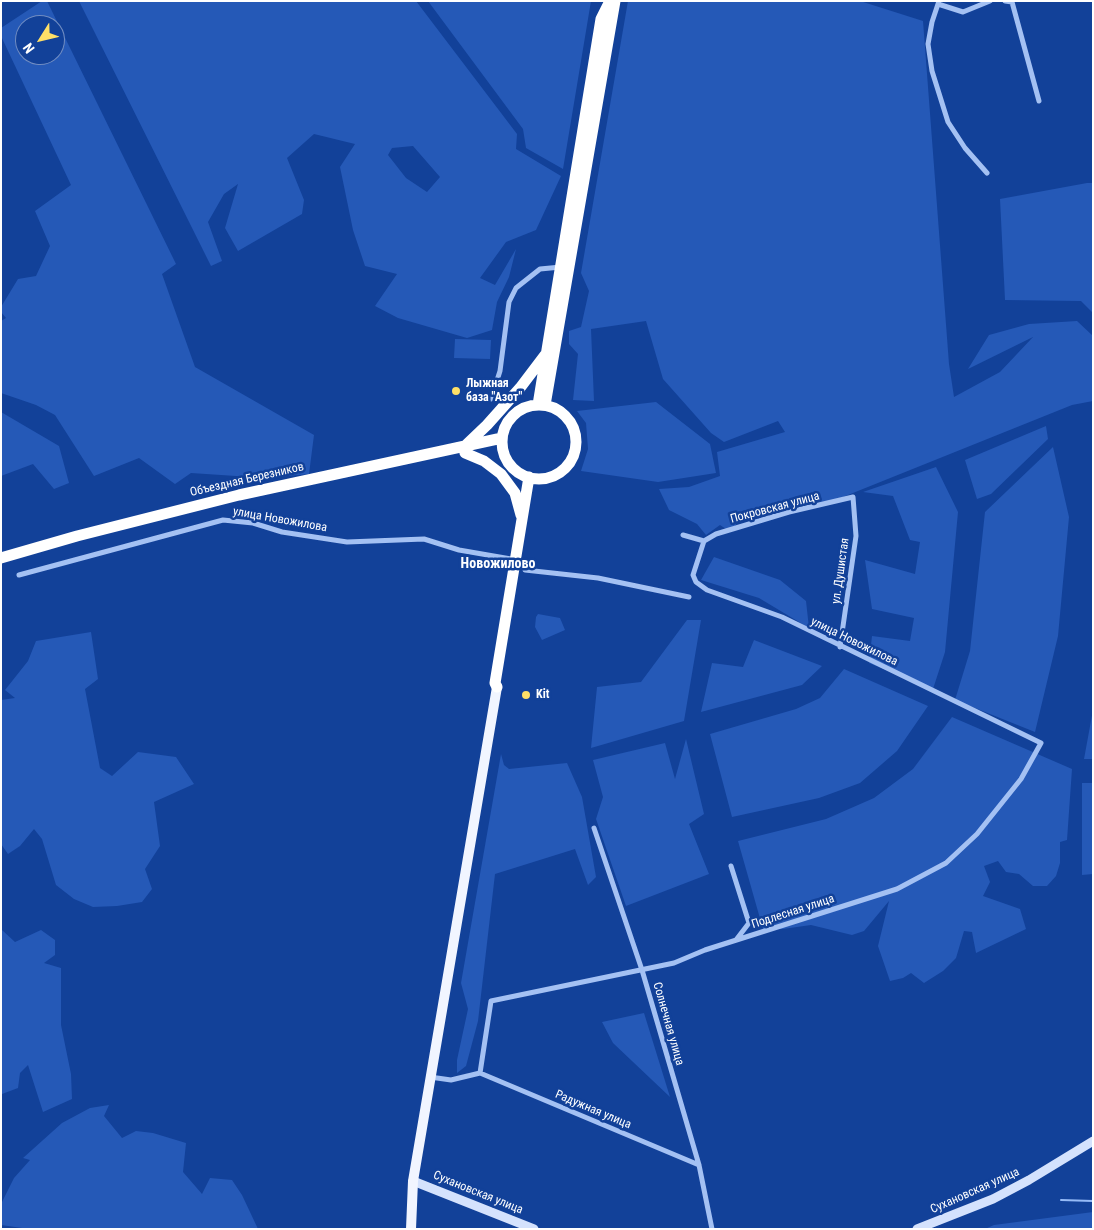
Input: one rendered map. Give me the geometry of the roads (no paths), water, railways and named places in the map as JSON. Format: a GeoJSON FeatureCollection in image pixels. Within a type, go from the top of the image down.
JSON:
{"type":"FeatureCollection","features":[{"type":"Feature","properties":{"kind":"highway"},"geometry":{"type":"LineString","coordinates":[[542,405],[546,353],[601,19],[610,1]]}},
{"type":"Feature","properties":{"kind":"highway"},"geometry":{"type":"LineString","coordinates":[[542,405],[615,1]]}},
{"type":"Feature","properties":{"kind":"highway"},"geometry":{"type":"LineString","coordinates":[[522,517],[515,493],[501,474],[465,450],[520,388],[546,353]]}},
{"type":"Feature","properties":{"kind":"highway"},"geometry":{"type":"LineString","coordinates":[[542,405],[561,412],[569,421],[574,432],[575,450],[570,461],[557,474],[546,478],[531,478],[512,467],[505,457],[502,442],[507,422],[515,413],[526,407],[542,405]]}},
{"type":"Feature","properties":{"kind":"highway","name":"Объездная Березников"},"geometry":{"type":"LineString","coordinates":[[1,564],[251,497],[502,442]]}},
{"type":"Feature","properties":{"kind":"highway","name":"Объездная Березников"},"geometry":{"type":"LineString","coordinates":[[1,558],[77,536],[239,495],[465,450]]}},
{"type":"Feature","properties":{"kind":"highway"},"geometry":{"type":"LineString","coordinates":[[497,687],[495,683],[522,517],[531,478]]}},
{"type":"Feature","properties":{"kind":"highway"},"geometry":{"type":"LineString","coordinates":[[497,687],[531,478]]}},
{"type":"Feature","properties":{"kind":"main road"},"geometry":{"type":"LineString","coordinates":[[411,1229],[413,1181],[497,687]]}},
{"type":"Feature","properties":{"kind":"street"},"geometry":{"type":"LineString","coordinates":[[987,173],[965,148],[948,122],[932,71],[928,44],[938,2],[963,12],[990,1]]}},
{"type":"Feature","properties":{"kind":"street"},"geometry":{"type":"LineString","coordinates":[[1005,1],[1012,2],[1039,101]]}},
{"type":"Feature","properties":{"kind":"street"},"geometry":{"type":"LineString","coordinates":[[491,399],[500,371],[509,302],[516,288],[540,269],[560,267]]}},
{"type":"Feature","properties":{"kind":"street","name":"Покровская улица"},"geometry":{"type":"LineString","coordinates":[[704,541],[716,534],[789,512],[853,497]]}},
{"type":"Feature","properties":{"kind":"street","name":"ул. Душистая"},"geometry":{"type":"LineString","coordinates":[[840,647],[856,536],[853,497]]}},
{"type":"Feature","properties":{"kind":"street","name":"улица Новожилова"},"geometry":{"type":"LineString","coordinates":[[19,574],[223,520],[253,523],[282,532],[347,542],[424,539],[459,550],[511,559]]}},
{"type":"Feature","properties":{"kind":"street"},"geometry":{"type":"LineString","coordinates":[[683,535],[704,541]]}},
{"type":"Feature","properties":{"kind":"street","name":"улица Новожилова"},"geometry":{"type":"LineString","coordinates":[[704,541],[693,575],[696,582],[707,590],[782,617],[840,647],[1041,743]]}},
{"type":"Feature","properties":{"kind":"street"},"geometry":{"type":"LineString","coordinates":[[525,570],[598,578],[688,597]]}},
{"type":"Feature","properties":{"kind":"street","name":"Подлесная улица"},"geometry":{"type":"LineString","coordinates":[[480,1073],[491,1001],[674,963],[705,950],[897,889],[946,863],[977,834],[1022,779],[1041,743]]}},
{"type":"Feature","properties":{"kind":"street","name":"Солнечная улица"},"geometry":{"type":"LineString","coordinates":[[594,828],[642,970],[699,1165],[712,1229]]}},
{"type":"Feature","properties":{"kind":"street"},"geometry":{"type":"LineString","coordinates":[[731,866],[749,922],[736,941]]}},
{"type":"Feature","properties":{"kind":"street"},"geometry":{"type":"LineString","coordinates":[[430,1077],[451,1080],[480,1073]]}},
{"type":"Feature","properties":{"kind":"street","name":"Радужная улица"},"geometry":{"type":"LineString","coordinates":[[480,1073],[699,1165]]}},
{"type":"Feature","properties":{"kind":"street","name":"Сухановская улица"},"geometry":{"type":"LineString","coordinates":[[918,1229],[993,1199],[1093,1141]]}},
{"type":"Feature","properties":{"kind":"street","name":"Сухановская улица"},"geometry":{"type":"LineString","coordinates":[[413,1181],[534,1229]]}},
{"type":"Feature","properties":{"kind":"waterway"},"geometry":{"type":"LineString","coordinates":[[1061,1200],[1093,1201]]}},
{"type":"Feature","properties":{"kind":"place","name":"Лыжная база \"Азот\""},"geometry":{"type":"Point","coordinates":[456,391]}},
{"type":"Feature","properties":{"kind":"place","name":"Kit"},"geometry":{"type":"Point","coordinates":[526,695]}},
{"type":"Feature","properties":{"kind":"district","name":"Новожилово"},"geometry":{"type":"Point","coordinates":[498,564]}}]}
